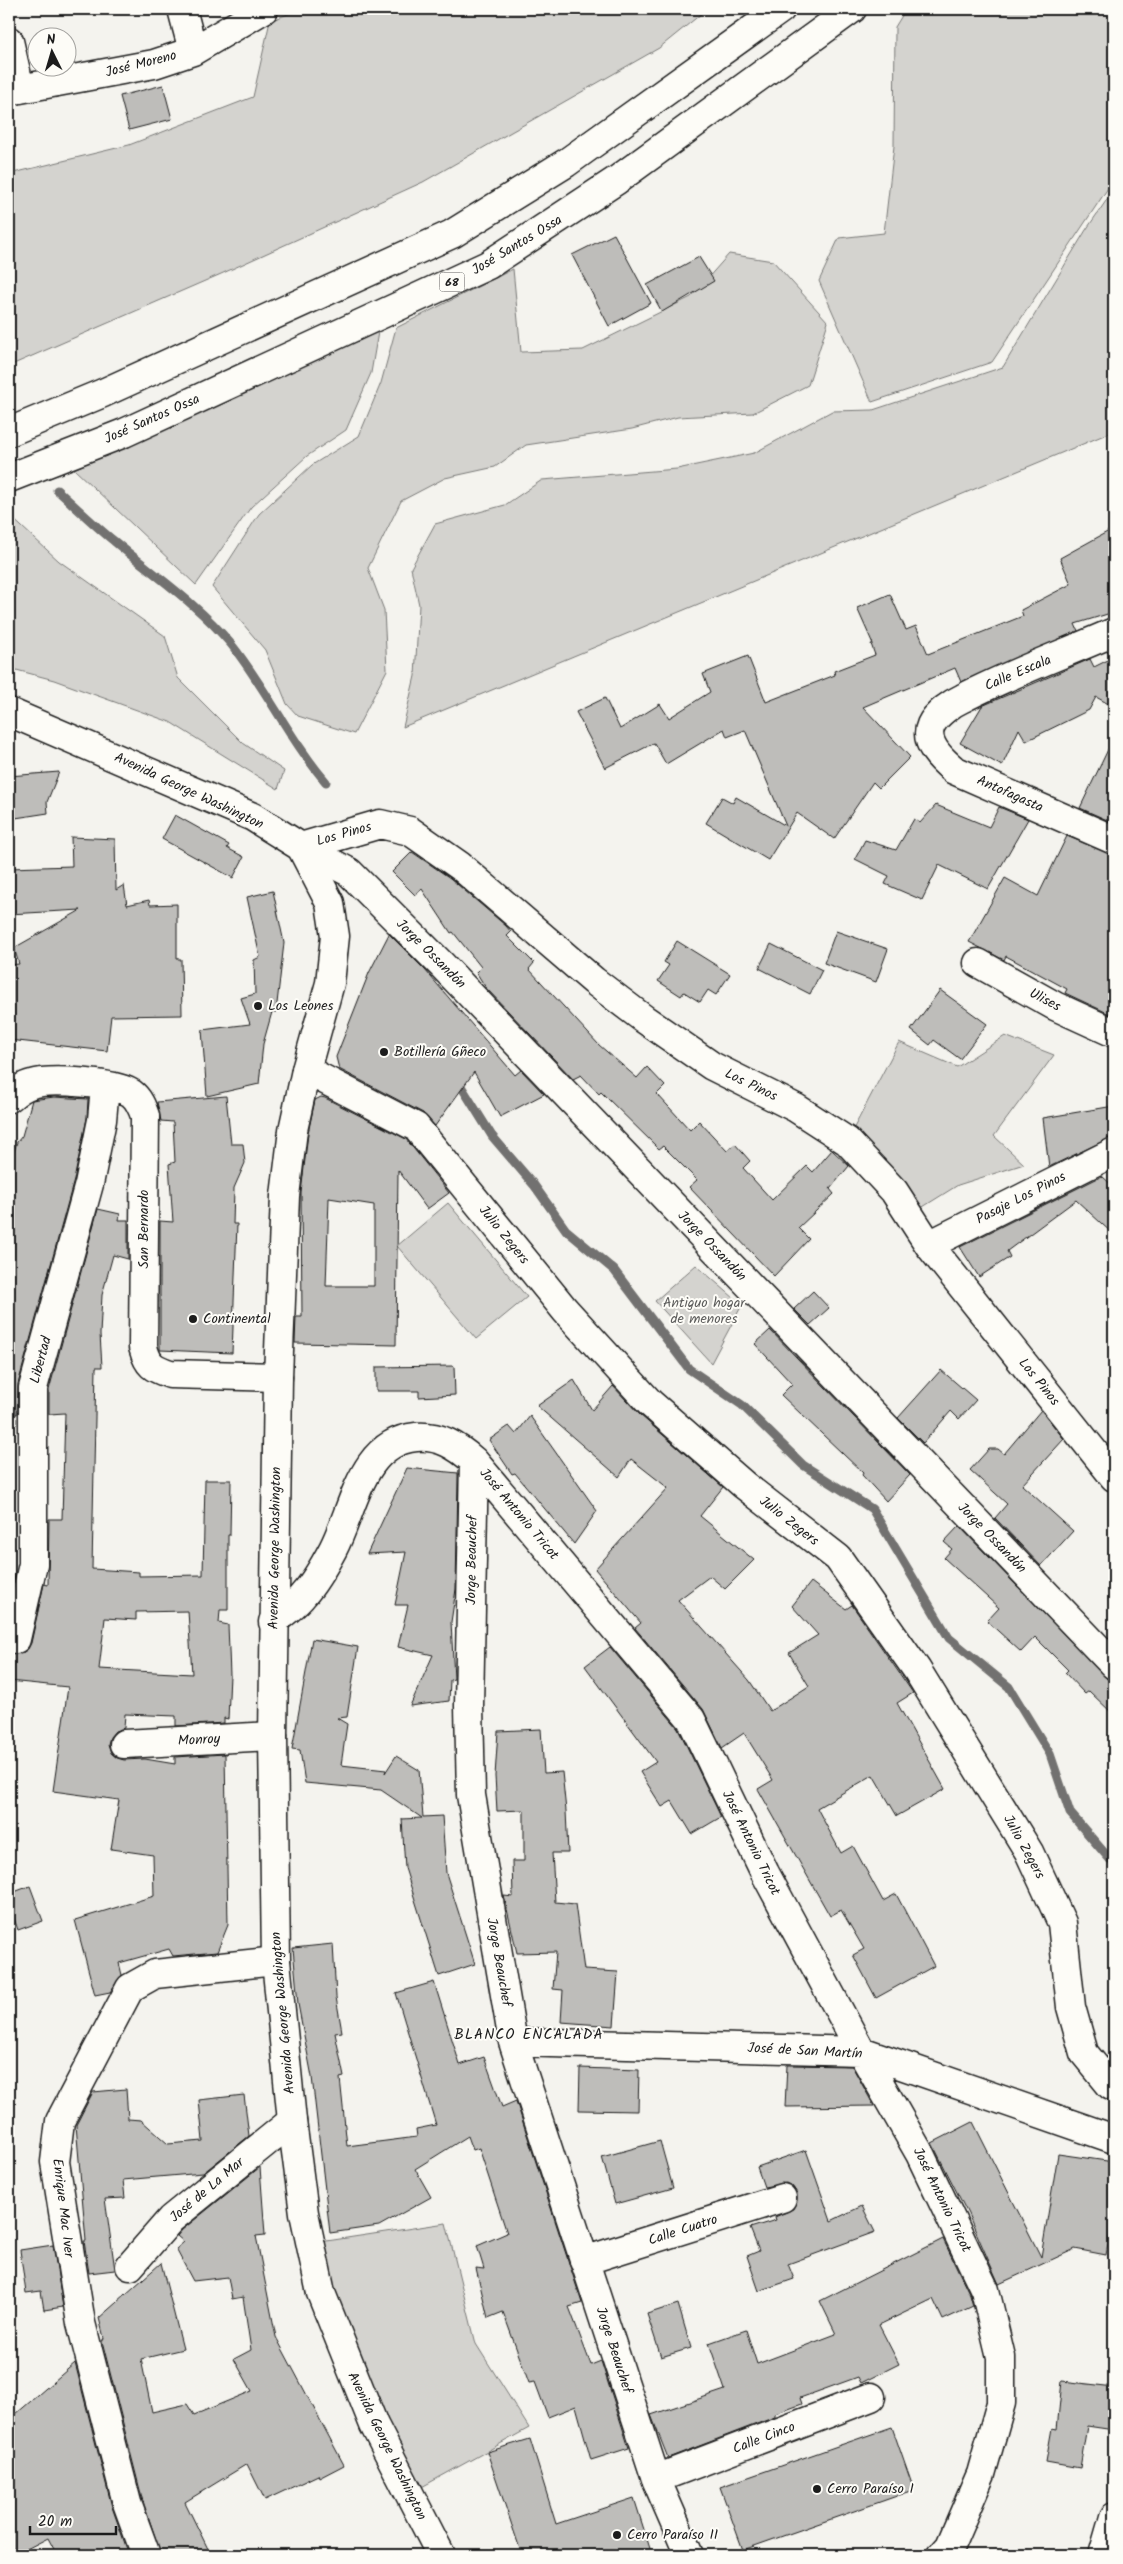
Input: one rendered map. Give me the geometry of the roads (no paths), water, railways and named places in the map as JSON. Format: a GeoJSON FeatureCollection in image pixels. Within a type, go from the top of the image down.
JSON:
{"type":"FeatureCollection","features":[{"type":"Feature","properties":{"kind":"main road"},"geometry":{"type":"LineString","coordinates":[[182,9],[193,51]]}},
{"type":"Feature","properties":{"kind":"main road","name":"José Moreno"},"geometry":{"type":"LineString","coordinates":[[14,90],[154,64],[193,51],[264,9]]}},
{"type":"Feature","properties":{"kind":"main road"},"geometry":{"type":"LineString","coordinates":[[9,432],[103,393],[452,234],[566,163],[781,9]]}},
{"type":"Feature","properties":{"kind":"main road","name":"José Santos Ossa"},"geometry":{"type":"LineString","coordinates":[[9,478],[124,433],[488,266],[617,180],[852,9]]}},
{"type":"Feature","properties":{"kind":"main road"},"geometry":{"type":"LineString","coordinates":[[9,41],[14,90]]}},
{"type":"Feature","properties":{"kind":"main road","name":"Calle Escala"},"geometry":{"type":"LineString","coordinates":[[930,726],[938,715],[961,698],[1114,632]]}},
{"type":"Feature","properties":{"kind":"main road","name":"Avenida George Washington"},"geometry":{"type":"LineString","coordinates":[[9,712],[253,817],[301,847],[330,903],[335,936],[330,983],[306,1070],[293,1130],[285,1196],[278,1377],[273,1622],[276,1961],[292,2121],[304,2213],[321,2294],[374,2425],[441,2555]]}},
{"type":"Feature","properties":{"kind":"main road","name":"Antofagasta"},"geometry":{"type":"LineString","coordinates":[[930,726],[930,737],[934,750],[954,770],[1114,840]]}},
{"type":"Feature","properties":{"kind":"main road","name":"Los Pinos"},"geometry":{"type":"LineString","coordinates":[[301,847],[380,824],[410,831],[460,866],[594,981],[644,1019],[712,1066],[796,1108],[848,1141],[894,1191],[929,1245],[1114,1477]]}},
{"type":"Feature","properties":{"kind":"main road","name":"Jorge Ossandón"},"geometry":{"type":"LineString","coordinates":[[301,847],[349,872],[448,971],[1114,1665]]}},
{"type":"Feature","properties":{"kind":"main road"},"geometry":{"type":"LineString","coordinates":[[335,936],[349,872]]}},
{"type":"Feature","properties":{"kind":"main road","name":"Ulises"},"geometry":{"type":"LineString","coordinates":[[978,963],[1055,1006],[1114,1033]]}},
{"type":"Feature","properties":{"kind":"main road","name":"Julio Zegers"},"geometry":{"type":"LineString","coordinates":[[306,1070],[416,1127],[565,1310],[650,1403],[744,1486],[838,1558],[917,1670],[1029,1852],[1062,1923],[1071,2007],[1084,2053],[1111,2086],[1114,2087]]}},
{"type":"Feature","properties":{"kind":"main road","name":"San Bernardo"},"geometry":{"type":"LineString","coordinates":[[9,1098],[30,1084],[44,1081],[105,1086],[130,1093],[139,1101],[145,1116],[143,1347],[147,1361],[156,1369],[170,1374],[278,1377]]}},
{"type":"Feature","properties":{"kind":"main road","name":"Libertad"},"geometry":{"type":"LineString","coordinates":[[16,1639],[33,1564],[33,1388],[89,1184],[102,1120],[105,1086]]}},
{"type":"Feature","properties":{"kind":"main road","name":"Pasaje Los Pinos"},"geometry":{"type":"LineString","coordinates":[[929,1245],[1114,1152]]}},
{"type":"Feature","properties":{"kind":"main road","name":"José Antonio Tricot"},"geometry":{"type":"LineString","coordinates":[[273,1622],[304,1594],[328,1557],[363,1476],[382,1450],[401,1438],[422,1436],[442,1440],[458,1447],[474,1461],[691,1719],[765,1872],[861,2051],[920,2154],[985,2290],[1001,2357],[1001,2403],[981,2474],[950,2546],[942,2555]]}},
{"type":"Feature","properties":{"kind":"main road","name":"Jorge Beauchef"},"geometry":{"type":"LineString","coordinates":[[474,1461],[468,1706],[471,1795],[513,2042],[656,2479],[689,2555]]}},
{"type":"Feature","properties":{"kind":"main road","name":"Monroy"},"geometry":{"type":"LineString","coordinates":[[124,1744],[273,1736]]}},
{"type":"Feature","properties":{"kind":"main road","name":"Enrique Mac Iver"},"geometry":{"type":"LineString","coordinates":[[146,2555],[126,2503],[81,2323],[62,2215],[55,2162],[60,2121],[130,1988],[155,1974],[276,1961]]}},
{"type":"Feature","properties":{"kind":"main road","name":"José de San Martín"},"geometry":{"type":"LineString","coordinates":[[513,2042],[861,2051],[1114,2139]]}},
{"type":"Feature","properties":{"kind":"main road","name":"José de La Mar"},"geometry":{"type":"LineString","coordinates":[[130,2266],[170,2219],[292,2121]]}},
{"type":"Feature","properties":{"kind":"main road","name":"Calle Cuatro"},"geometry":{"type":"LineString","coordinates":[[584,2261],[782,2198]]}},
{"type":"Feature","properties":{"kind":"main road","name":"Calle Cinco"},"geometry":{"type":"LineString","coordinates":[[656,2479],[871,2397]]}},
{"type":"Feature","properties":{"kind":"main road"},"geometry":{"type":"LineString","coordinates":[[1103,2555],[1114,2517]]}},
{"type":"Feature","properties":{"kind":"waterway"},"geometry":{"type":"LineString","coordinates":[[57,490],[218,629],[244,661],[301,749],[326,782]]}},
{"type":"Feature","properties":{"kind":"waterway"},"geometry":{"type":"LineString","coordinates":[[456,1078],[492,1136],[534,1185],[566,1230],[614,1270],[689,1369],[742,1405],[803,1465],[872,1509],[949,1638],[1009,1687],[1050,1754],[1070,1813],[1114,1864]]}},
{"type":"Feature","properties":{"kind":"place","name":"Los Leones"},"geometry":{"type":"Point","coordinates":[258,1006]}},
{"type":"Feature","properties":{"kind":"place","name":"Botillería Gñeco"},"geometry":{"type":"Point","coordinates":[384,1052]}},
{"type":"Feature","properties":{"kind":"place","name":"Continental"},"geometry":{"type":"Point","coordinates":[193,1319]}},
{"type":"Feature","properties":{"kind":"place","name":"Cerro Paraíso I"},"geometry":{"type":"Point","coordinates":[817,2489]}},
{"type":"Feature","properties":{"kind":"place","name":"Cerro Paraíso II"},"geometry":{"type":"Point","coordinates":[617,2535]}},
{"type":"Feature","properties":{"kind":"district","name":"BLANCO ENCALADA"},"geometry":{"type":"Point","coordinates":[529,2035]}},
{"type":"Feature","properties":{"kind":"park label","name":"Antiguo hogar de menores"},"geometry":{"type":"Point","coordinates":[704,1312]}}]}
